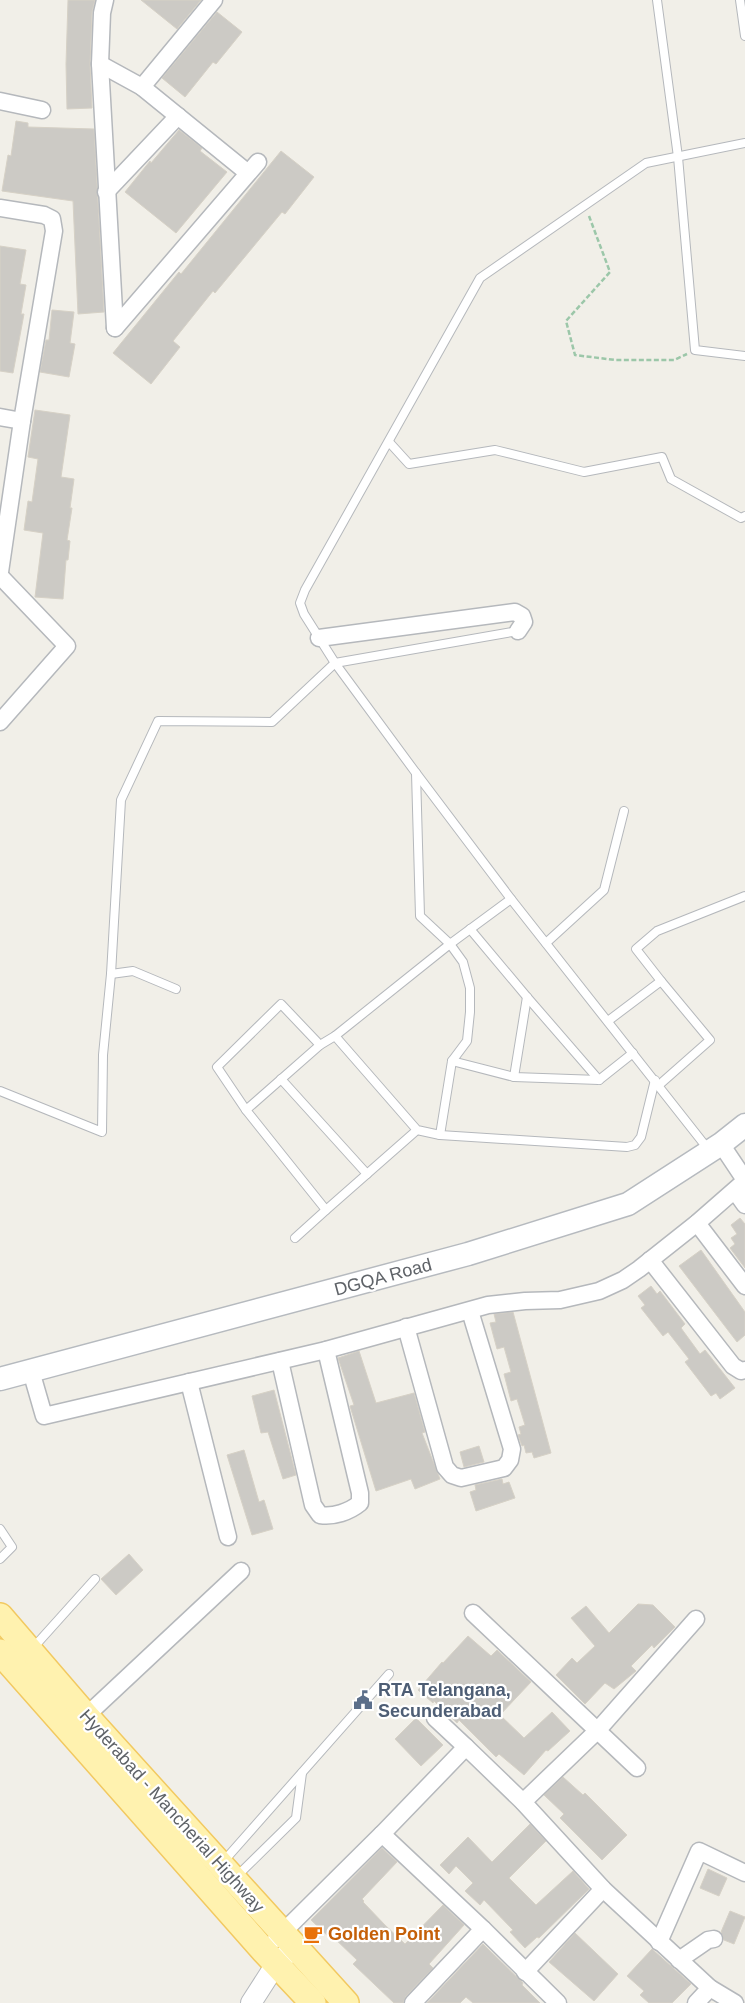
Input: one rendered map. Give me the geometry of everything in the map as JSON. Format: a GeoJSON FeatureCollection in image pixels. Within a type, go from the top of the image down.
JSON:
{"type":"FeatureCollection","features":[{"type":"Feature","properties":{"kind":"main road","name":"DGQA Road"},"geometry":{"type":"LineString","coordinates":[[0,1379],[468,1254],[628,1204],[745,1125]]}},
{"type":"Feature","properties":{"kind":"main road","name":"Hyderabad - Mancherial Highway"},"geometry":{"type":"LineString","coordinates":[[0,1616],[86,1716],[346,2003]]}},
{"type":"Feature","properties":{"kind":"main road","name":"Hyderabad - Mancherial Highway"},"geometry":{"type":"LineString","coordinates":[[0,1652],[270,1958],[313,2003]]}},
{"type":"Feature","properties":{"kind":"street"},"geometry":{"type":"LineString","coordinates":[[100,64],[142,87],[178,116],[253,167],[115,328],[100,64],[102,13],[105,0]]}},
{"type":"Feature","properties":{"kind":"street"},"geometry":{"type":"LineString","coordinates":[[142,87],[214,0]]}},
{"type":"Feature","properties":{"kind":"street"},"geometry":{"type":"LineString","coordinates":[[0,101],[42,110]]}},
{"type":"Feature","properties":{"kind":"street"},"geometry":{"type":"LineString","coordinates":[[106,192],[178,116]]}},
{"type":"Feature","properties":{"kind":"street"},"geometry":{"type":"LineString","coordinates":[[0,208],[44,215],[52,220],[54,231],[22,421],[0,572]]}},
{"type":"Feature","properties":{"kind":"street"},"geometry":{"type":"LineString","coordinates":[[0,417],[22,421]]}},
{"type":"Feature","properties":{"kind":"street"},"geometry":{"type":"LineString","coordinates":[[0,576],[67,646],[0,722]]}},
{"type":"Feature","properties":{"kind":"street"},"geometry":{"type":"LineString","coordinates":[[318,638],[515,612],[522,616],[524,622],[518,631]]}},
{"type":"Feature","properties":{"kind":"street"},"geometry":{"type":"LineString","coordinates":[[715,1147],[742,1184],[745,1205]]}},
{"type":"Feature","properties":{"kind":"street"},"geometry":{"type":"LineString","coordinates":[[31,1371],[44,1416],[326,1350],[406,1327],[504,1303],[579,1297],[609,1288],[623,1280],[697,1223],[742,1184]]}},
{"type":"Feature","properties":{"kind":"street"},"geometry":{"type":"LineString","coordinates":[[697,1223],[745,1286]]}},
{"type":"Feature","properties":{"kind":"street"},"geometry":{"type":"LineString","coordinates":[[650,1260],[733,1366],[741,1371],[745,1370]]}},
{"type":"Feature","properties":{"kind":"street"},"geometry":{"type":"LineString","coordinates":[[406,1327],[444,1467],[452,1475],[462,1478],[504,1468],[510,1460],[512,1449],[470,1311]]}},
{"type":"Feature","properties":{"kind":"street"},"geometry":{"type":"LineString","coordinates":[[280,1361],[313,1505],[320,1514],[329,1516],[352,1510],[360,1502],[360,1493],[326,1350]]}},
{"type":"Feature","properties":{"kind":"street"},"geometry":{"type":"LineString","coordinates":[[189,1382],[228,1536]]}},
{"type":"Feature","properties":{"kind":"street"},"geometry":{"type":"LineString","coordinates":[[86,1716],[241,1571]]}},
{"type":"Feature","properties":{"kind":"street"},"geometry":{"type":"LineString","coordinates":[[473,1613],[637,1768]]}},
{"type":"Feature","properties":{"kind":"street"},"geometry":{"type":"LineString","coordinates":[[523,1802],[597,1731],[696,1620]]}},
{"type":"Feature","properties":{"kind":"street"},"geometry":{"type":"LineString","coordinates":[[435,1718],[523,1802],[604,1889],[659,1942],[710,1988],[734,2003]]}},
{"type":"Feature","properties":{"kind":"street"},"geometry":{"type":"LineString","coordinates":[[251,2003],[270,1958],[382,1834],[466,1747]]}},
{"type":"Feature","properties":{"kind":"street"},"geometry":{"type":"LineString","coordinates":[[382,1834],[558,2003]]}},
{"type":"Feature","properties":{"kind":"street"},"geometry":{"type":"LineString","coordinates":[[659,1942],[699,1851],[745,1873]]}},
{"type":"Feature","properties":{"kind":"street"},"geometry":{"type":"LineString","coordinates":[[525,1972],[604,1889]]}},
{"type":"Feature","properties":{"kind":"street"},"geometry":{"type":"LineString","coordinates":[[413,2003],[483,1929]]}},
{"type":"Feature","properties":{"kind":"street"},"geometry":{"type":"LineString","coordinates":[[680,1960],[708,1940],[714,1939]]}},
{"type":"Feature","properties":{"kind":"street"},"geometry":{"type":"LineString","coordinates":[[696,2003],[710,1988]]}},
{"type":"Feature","properties":{"kind":"lane"},"geometry":{"type":"LineString","coordinates":[[658,0],[678,156],[695,350],[745,356]]}},
{"type":"Feature","properties":{"kind":"lane"},"geometry":{"type":"LineString","coordinates":[[740,0],[745,36]]}},
{"type":"Feature","properties":{"kind":"lane"},"geometry":{"type":"LineString","coordinates":[[715,1147],[657,1083],[511,899],[335,663],[304,614],[300,603],[480,278],[646,163],[745,143]]}},
{"type":"Feature","properties":{"kind":"lane"},"geometry":{"type":"LineString","coordinates":[[389,442],[409,464],[495,450],[584,472],[662,457],[671,479],[741,518],[745,516]]}},
{"type":"Feature","properties":{"kind":"lane"},"geometry":{"type":"LineString","coordinates":[[0,1091],[102,1132],[103,1055],[112,974],[120,800],[158,721],[272,722],[335,663],[510,634],[518,631]]}},
{"type":"Feature","properties":{"kind":"lane"},"geometry":{"type":"LineString","coordinates":[[416,773],[420,916],[450,944],[463,962],[470,988],[467,1041],[452,1062],[440,1135]]}},
{"type":"Feature","properties":{"kind":"lane"},"geometry":{"type":"LineString","coordinates":[[546,943],[604,890],[624,811]]}},
{"type":"Feature","properties":{"kind":"lane"},"geometry":{"type":"LineString","coordinates":[[335,1036],[417,1130],[440,1135],[627,1147],[635,1145],[641,1137],[657,1083],[710,1040],[636,950],[658,931],[745,896]]}},
{"type":"Feature","properties":{"kind":"lane"},"geometry":{"type":"LineString","coordinates":[[246,1110],[320,1045],[335,1036],[450,944],[511,899]]}},
{"type":"Feature","properties":{"kind":"lane"},"geometry":{"type":"LineString","coordinates":[[470,929],[599,1080]]}},
{"type":"Feature","properties":{"kind":"lane"},"geometry":{"type":"LineString","coordinates":[[112,974],[133,971],[176,989]]}},
{"type":"Feature","properties":{"kind":"lane"},"geometry":{"type":"LineString","coordinates":[[608,1021],[661,981]]}},
{"type":"Feature","properties":{"kind":"lane"},"geometry":{"type":"LineString","coordinates":[[514,1077],[527,997]]}},
{"type":"Feature","properties":{"kind":"lane"},"geometry":{"type":"LineString","coordinates":[[320,1045],[281,1004],[217,1067],[246,1110],[326,1210]]}},
{"type":"Feature","properties":{"kind":"lane"},"geometry":{"type":"LineString","coordinates":[[452,1062],[514,1077],[599,1080],[633,1053]]}},
{"type":"Feature","properties":{"kind":"lane"},"geometry":{"type":"LineString","coordinates":[[281,1079],[367,1174]]}},
{"type":"Feature","properties":{"kind":"lane"},"geometry":{"type":"LineString","coordinates":[[295,1238],[417,1130]]}},
{"type":"Feature","properties":{"kind":"lane"},"geometry":{"type":"LineString","coordinates":[[0,1528],[12,1547],[0,1559]]}},
{"type":"Feature","properties":{"kind":"lane"},"geometry":{"type":"LineString","coordinates":[[30,1652],[95,1580]]}},
{"type":"Feature","properties":{"kind":"lane"},"geometry":{"type":"LineString","coordinates":[[227,1872],[302,1772],[389,1674]]}},
{"type":"Feature","properties":{"kind":"lane"},"geometry":{"type":"LineString","coordinates":[[227,1872],[296,1818],[302,1772]]}},
{"type":"Feature","properties":{"kind":"path"},"geometry":{"type":"LineString","coordinates":[[585,205],[610,272],[566,321],[575,355],[614,360],[674,360],[695,350]]}},
{"type":"Feature","properties":{"kind":"building"},"geometry":{"type":"Polygon","coordinates":[[[68,0],[95,0],[92,12],[90,64],[92,108],[67,109],[68,0]]]}},
{"type":"Feature","properties":{"kind":"building"},"geometry":{"type":"Polygon","coordinates":[[[141,0],[201,0],[177,29],[141,0]]]}},
{"type":"Feature","properties":{"kind":"building"},"geometry":{"type":"Polygon","coordinates":[[[217,12],[242,32],[216,64],[213,62],[185,97],[162,78],[217,12]]]}},
{"type":"Feature","properties":{"kind":"building"},"geometry":{"type":"Polygon","coordinates":[[[16,121],[28,123],[28,127],[94,129],[104,312],[78,314],[73,201],[2,191],[8,155],[11,156],[16,121]]]}},
{"type":"Feature","properties":{"kind":"building"},"geometry":{"type":"Polygon","coordinates":[[[179,130],[202,148],[200,151],[227,172],[176,233],[125,192],[150,161],[151,163],[179,130]]]}},
{"type":"Feature","properties":{"kind":"building"},"geometry":{"type":"Polygon","coordinates":[[[281,151],[314,177],[285,214],[282,212],[215,293],[213,291],[173,341],[180,347],[151,384],[113,353],[179,272],[181,274],[281,151]]]}},
{"type":"Feature","properties":{"kind":"building"},"geometry":{"type":"Polygon","coordinates":[[[0,246],[26,250],[20,284],[26,285],[21,314],[24,314],[13,373],[0,371],[0,246]]]}},
{"type":"Feature","properties":{"kind":"building"},"geometry":{"type":"Polygon","coordinates":[[[52,310],[74,312],[70,343],[75,344],[69,377],[40,372],[46,340],[49,340],[52,310]]]}},
{"type":"Feature","properties":{"kind":"building"},"geometry":{"type":"Polygon","coordinates":[[[35,410],[70,415],[61,477],[74,479],[67,540],[70,541],[68,560],[66,560],[63,599],[35,597],[43,533],[24,530],[28,501],[32,502],[38,459],[28,457],[35,410]]]}},
{"type":"Feature","properties":{"kind":"building"},"geometry":{"type":"Polygon","coordinates":[[[740,1218],[745,1224],[745,1268],[730,1248],[735,1244],[731,1238],[737,1234],[731,1225],[740,1218]]]}},
{"type":"Feature","properties":{"kind":"building"},"geometry":{"type":"Polygon","coordinates":[[[701,1250],[745,1312],[745,1335],[737,1342],[679,1266],[701,1250]]]}},
{"type":"Feature","properties":{"kind":"building"},"geometry":{"type":"Polygon","coordinates":[[[651,1286],[657,1294],[660,1291],[685,1324],[681,1328],[700,1354],[705,1350],[735,1388],[720,1399],[716,1393],[711,1396],[685,1362],[689,1359],[668,1332],[663,1336],[641,1308],[645,1305],[638,1296],[651,1286]]]}},
{"type":"Feature","properties":{"kind":"building"},"geometry":{"type":"Polygon","coordinates":[[[513,1312],[551,1453],[534,1458],[532,1452],[526,1453],[518,1435],[521,1434],[519,1427],[525,1425],[517,1399],[511,1401],[504,1374],[511,1372],[504,1347],[497,1349],[490,1323],[496,1322],[494,1314],[513,1312]]]}},
{"type":"Feature","properties":{"kind":"building"},"geometry":{"type":"Polygon","coordinates":[[[359,1351],[376,1403],[414,1393],[425,1432],[422,1433],[440,1479],[415,1489],[411,1479],[376,1491],[350,1406],[354,1405],[338,1358],[359,1351]]]}},
{"type":"Feature","properties":{"kind":"building"},"geometry":{"type":"Polygon","coordinates":[[[274,1390],[296,1475],[283,1479],[268,1432],[261,1433],[252,1396],[274,1390]]]}},
{"type":"Feature","properties":{"kind":"building"},"geometry":{"type":"Polygon","coordinates":[[[479,1446],[484,1462],[464,1467],[460,1452],[479,1446]]]}},
{"type":"Feature","properties":{"kind":"building"},"geometry":{"type":"Polygon","coordinates":[[[244,1450],[259,1502],[264,1500],[273,1529],[252,1535],[227,1455],[244,1450]]]}},
{"type":"Feature","properties":{"kind":"building"},"geometry":{"type":"Polygon","coordinates":[[[502,1479],[503,1484],[509,1482],[515,1498],[476,1511],[470,1492],[476,1490],[475,1485],[502,1479]]]}},
{"type":"Feature","properties":{"kind":"building"},"geometry":{"type":"Polygon","coordinates":[[[129,1554],[143,1570],[116,1595],[101,1579],[129,1554]]]}},
{"type":"Feature","properties":{"kind":"building"},"geometry":{"type":"Polygon","coordinates":[[[638,1604],[653,1605],[675,1627],[654,1648],[652,1645],[631,1666],[636,1671],[614,1689],[605,1683],[585,1704],[556,1675],[572,1658],[577,1663],[595,1646],[571,1618],[586,1606],[609,1633],[638,1604]]]}},
{"type":"Feature","properties":{"kind":"building"},"geometry":{"type":"Polygon","coordinates":[[[468,1636],[491,1656],[497,1650],[531,1682],[500,1715],[524,1738],[552,1712],[570,1731],[548,1751],[546,1750],[524,1775],[499,1754],[496,1757],[459,1720],[457,1723],[434,1701],[433,1703],[418,1690],[468,1636]]]}},
{"type":"Feature","properties":{"kind":"building"},"geometry":{"type":"Polygon","coordinates":[[[416,1718],[443,1745],[421,1766],[395,1739],[416,1718]]]}},
{"type":"Feature","properties":{"kind":"building"},"geometry":{"type":"Polygon","coordinates":[[[563,1777],[583,1795],[585,1793],[627,1835],[602,1860],[560,1818],[564,1814],[544,1795],[563,1777]]]}},
{"type":"Feature","properties":{"kind":"building"},"geometry":{"type":"Polygon","coordinates":[[[530,1824],[546,1841],[509,1878],[536,1905],[573,1871],[589,1889],[539,1938],[537,1937],[525,1948],[510,1932],[513,1930],[484,1900],[480,1905],[465,1891],[473,1883],[456,1866],[449,1874],[440,1865],[468,1837],[492,1862],[530,1824]]]}},
{"type":"Feature","properties":{"kind":"building"},"geometry":{"type":"Polygon","coordinates":[[[382,1848],[397,1862],[362,1899],[405,1944],[443,1905],[464,1925],[429,1964],[433,1968],[406,1996],[403,2003],[394,2003],[353,1964],[357,1960],[332,1936],[330,1938],[311,1920],[382,1848]]]}},
{"type":"Feature","properties":{"kind":"building"},"geometry":{"type":"Polygon","coordinates":[[[708,1869],[727,1878],[719,1896],[700,1888],[708,1869]]]}},
{"type":"Feature","properties":{"kind":"building"},"geometry":{"type":"Polygon","coordinates":[[[730,1911],[745,1917],[734,1944],[724,1940],[721,1932],[730,1911]]]}},
{"type":"Feature","properties":{"kind":"building"},"geometry":{"type":"Polygon","coordinates":[[[575,1933],[618,1974],[594,2001],[549,1962],[575,1933]]]}},
{"type":"Feature","properties":{"kind":"building"},"geometry":{"type":"Polygon","coordinates":[[[483,1944],[523,1983],[522,1985],[540,2003],[473,2003],[466,1997],[460,2003],[427,2003],[483,1944]]]}},
{"type":"Feature","properties":{"kind":"building"},"geometry":{"type":"Polygon","coordinates":[[[652,1949],[691,1984],[672,2003],[649,2003],[640,1995],[644,1991],[627,1976],[652,1949]]]}},
{"type":"Feature","properties":{"kind":"place","name":"RTA Telangana, Secunderabad"},"geometry":{"type":"Point","coordinates":[363,1700]}},
{"type":"Feature","properties":{"kind":"place","name":"Golden Point"},"geometry":{"type":"Point","coordinates":[313,1934]}}]}
